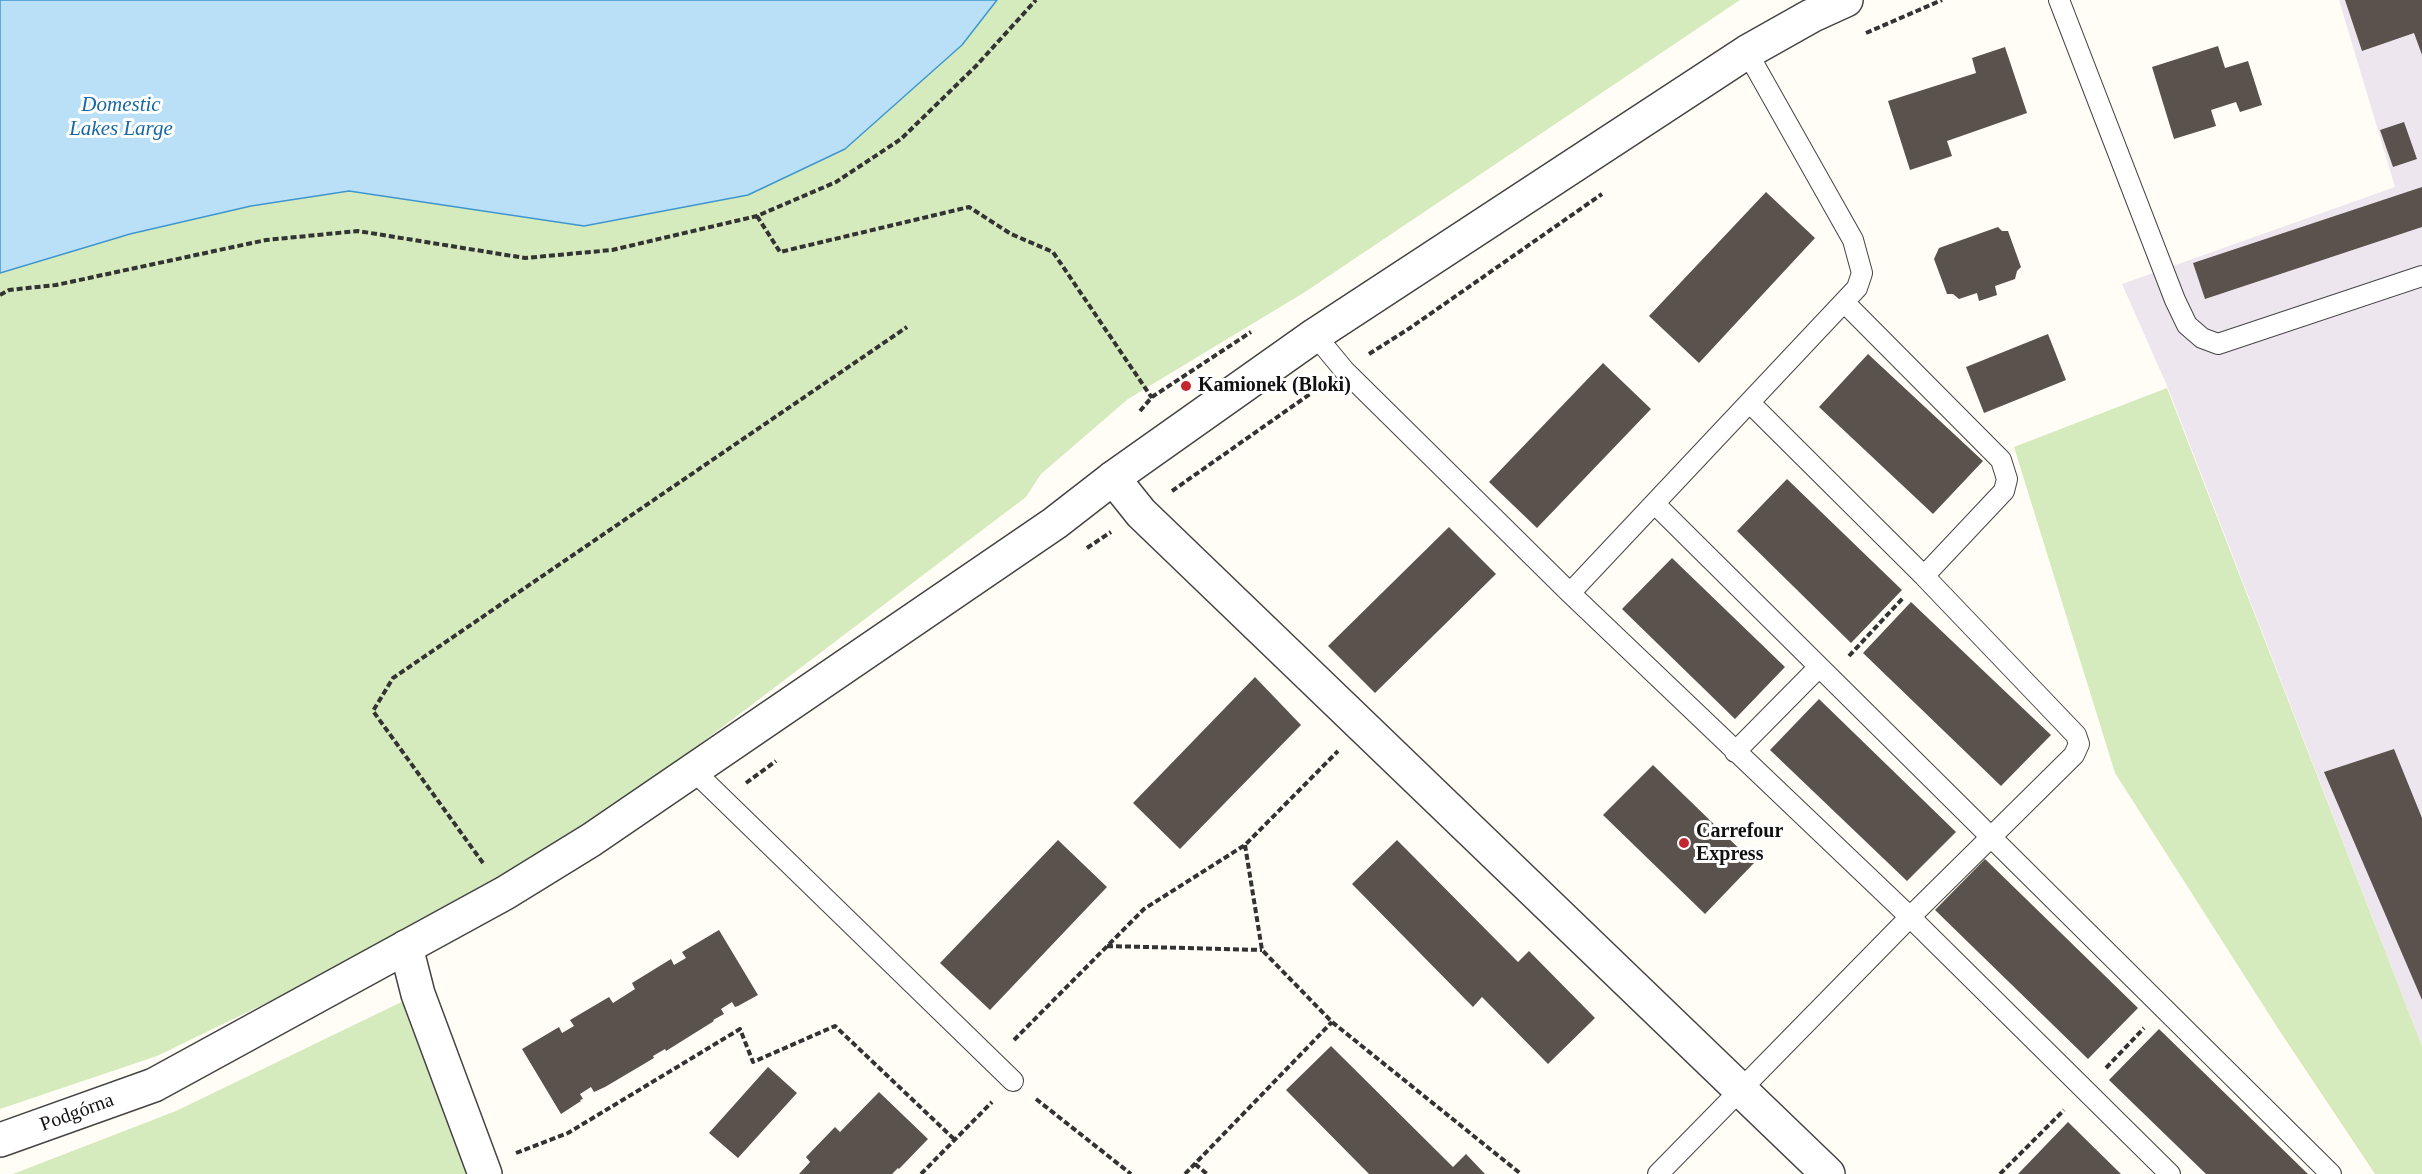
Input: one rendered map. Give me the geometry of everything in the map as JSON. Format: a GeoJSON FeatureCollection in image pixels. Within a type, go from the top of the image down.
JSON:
{"type":"FeatureCollection","features":[{"type":"Feature","properties":{"kind":"street","name":"Podgórna"},"geometry":{"type":"LineString","coordinates":[[0,1140],[154,1085],[505,894],[591,840],[1054,523],[1113,478],[1315,335],[1747,52],[1811,16],[1846,0]]}},
{"type":"Feature","properties":{"kind":"street"},"geometry":{"type":"LineString","coordinates":[[1113,478],[1141,513],[1828,1174]]}},
{"type":"Feature","properties":{"kind":"street"},"geometry":{"type":"LineString","coordinates":[[406,947],[418,994],[483,1170]]}},
{"type":"Feature","properties":{"kind":"lane"},"geometry":{"type":"LineString","coordinates":[[2059,0],[2175,300],[2187,325],[2202,338],[2218,344],[2422,276]]}},
{"type":"Feature","properties":{"kind":"lane"},"geometry":{"type":"LineString","coordinates":[[1570,593],[1857,288],[1862,273],[1853,240],[1747,52]]}},
{"type":"Feature","properties":{"kind":"lane"},"geometry":{"type":"LineString","coordinates":[[1844,302],[2001,460],[2007,479],[2004,491],[1924,576]]}},
{"type":"Feature","properties":{"kind":"lane"},"geometry":{"type":"LineString","coordinates":[[1315,335],[1344,370],[1570,593],[1910,917],[2170,1174]]}},
{"type":"Feature","properties":{"kind":"lane"},"geometry":{"type":"LineString","coordinates":[[1658,1174],[1910,917],[2074,755],[2079,744],[2076,735],[1924,576],[1750,403]]}},
{"type":"Feature","properties":{"kind":"lane"},"geometry":{"type":"LineString","coordinates":[[1655,504],[2331,1174]]}},
{"type":"Feature","properties":{"kind":"lane"},"geometry":{"type":"LineString","coordinates":[[1735,752],[1824,672]]}},
{"type":"Feature","properties":{"kind":"lane"},"geometry":{"type":"LineString","coordinates":[[693,770],[1013,1081]]}},
{"type":"Feature","properties":{"kind":"path"},"geometry":{"type":"LineString","coordinates":[[0,295],[9,290],[56,285],[266,240],[358,231],[525,258],[612,250],[758,216],[836,182],[901,139],[976,66],[1035,0]]}},
{"type":"Feature","properties":{"kind":"path"},"geometry":{"type":"LineString","coordinates":[[758,216],[780,252],[969,207],[1011,234],[1053,252],[1157,405]]}},
{"type":"Feature","properties":{"kind":"path"},"geometry":{"type":"LineString","coordinates":[[505,894],[373,711],[393,678],[907,327]]}},
{"type":"Feature","properties":{"kind":"path"},"geometry":{"type":"LineString","coordinates":[[1824,672],[1924,576]]}},
{"type":"Feature","properties":{"kind":"path"},"geometry":{"type":"LineString","coordinates":[[992,1063],[1144,909],[1245,845],[1362,727]]}},
{"type":"Feature","properties":{"kind":"path"},"geometry":{"type":"LineString","coordinates":[[1245,845],[1262,950],[1332,1022],[1521,1174]]}},
{"type":"Feature","properties":{"kind":"path"},"geometry":{"type":"LineString","coordinates":[[1107,946],[1262,950]]}},
{"type":"Feature","properties":{"kind":"path"},"geometry":{"type":"LineString","coordinates":[[1185,1174],[1332,1022]]}},
{"type":"Feature","properties":{"kind":"path"},"geometry":{"type":"LineString","coordinates":[[483,1170],[568,1133],[740,1029],[753,1062],[835,1026],[955,1140]]}},
{"type":"Feature","properties":{"kind":"path"},"geometry":{"type":"LineString","coordinates":[[921,1174],[1013,1081],[1131,1174]]}},
{"type":"Feature","properties":{"kind":"path"},"geometry":{"type":"LineString","coordinates":[[1195,1164],[1207,1174]]}},
{"type":"Feature","properties":{"kind":"shaded area"},"geometry":{"type":"Polygon","coordinates":[[[2339,0],[2422,0],[2422,1046],[2168,388],[2122,284],[2395,187],[2339,0]]]}},
{"type":"Feature","properties":{"kind":"green space"},"geometry":{"type":"Polygon","coordinates":[[[997,0],[1740,0],[1305,292],[1128,399],[1041,474],[1026,497],[601,819],[388,944],[157,1056],[0,1109],[0,273],[130,234],[251,206],[349,191],[468,208],[962,45],[997,0]]]}},
{"type":"Feature","properties":{"kind":"green space"},"geometry":{"type":"Polygon","coordinates":[[[2167,388],[2422,1046],[2422,1174],[2375,1174],[2279,1030],[2115,773],[2014,447],[2167,388]]]}},
{"type":"Feature","properties":{"kind":"green space"},"geometry":{"type":"Polygon","coordinates":[[[418,994],[468,1174],[13,1174],[176,1111],[418,994]]]}},
{"type":"Feature","properties":{"kind":"water","name":"Domestic Lakes Large"},"geometry":{"type":"Polygon","coordinates":[[[0,0],[997,0],[962,45],[845,149],[748,195],[584,226],[349,191],[251,206],[130,234],[0,273],[0,0]]]}},
{"type":"Feature","properties":{"kind":"building"},"geometry":{"type":"Polygon","coordinates":[[[2345,0],[2422,0],[2422,55],[2414,33],[2362,51],[2345,0]]]}},
{"type":"Feature","properties":{"kind":"building"},"geometry":{"type":"Polygon","coordinates":[[[2218,46],[2225,68],[2248,61],[2262,105],[2240,112],[2236,102],[2211,110],[2216,126],[2174,139],[2152,67],[2218,46]]]}},
{"type":"Feature","properties":{"kind":"building"},"geometry":{"type":"Polygon","coordinates":[[[2005,47],[2027,113],[1947,141],[1952,156],[1910,170],[1888,101],[1976,73],[1972,58],[2005,47]]]}},
{"type":"Feature","properties":{"kind":"building"},"geometry":{"type":"Polygon","coordinates":[[[2404,122],[2417,159],[2393,167],[2380,130],[2404,122]]]}},
{"type":"Feature","properties":{"kind":"building"},"geometry":{"type":"Polygon","coordinates":[[[2422,187],[2422,227],[2205,299],[2193,263],[2422,187]]]}},
{"type":"Feature","properties":{"kind":"building"},"geometry":{"type":"Polygon","coordinates":[[[1766,192],[1815,238],[1699,363],[1649,316],[1766,192]]]}},
{"type":"Feature","properties":{"kind":"building"},"geometry":{"type":"Polygon","coordinates":[[[1998,227],[2002,231],[2008,231],[2021,267],[2015,279],[1995,286],[1997,295],[1979,301],[1977,293],[1959,299],[1953,294],[1947,294],[1934,259],[1939,248],[1998,227]]]}},
{"type":"Feature","properties":{"kind":"building"},"geometry":{"type":"Polygon","coordinates":[[[2048,334],[2066,380],[1984,413],[1966,367],[2048,334]]]}},
{"type":"Feature","properties":{"kind":"building"},"geometry":{"type":"Polygon","coordinates":[[[1868,354],[1983,461],[1933,514],[1819,407],[1868,354]]]}},
{"type":"Feature","properties":{"kind":"building"},"geometry":{"type":"Polygon","coordinates":[[[1603,363],[1651,409],[1537,528],[1489,482],[1603,363]]]}},
{"type":"Feature","properties":{"kind":"building"},"geometry":{"type":"Polygon","coordinates":[[[1787,479],[1902,590],[1851,643],[1737,531],[1787,479]]]}},
{"type":"Feature","properties":{"kind":"building"},"geometry":{"type":"Polygon","coordinates":[[[1449,527],[1496,574],[1375,693],[1328,646],[1449,527]]]}},
{"type":"Feature","properties":{"kind":"building"},"geometry":{"type":"Polygon","coordinates":[[[1672,558],[1785,667],[1735,719],[1622,609],[1672,558]]]}},
{"type":"Feature","properties":{"kind":"building"},"geometry":{"type":"Polygon","coordinates":[[[1911,602],[2051,735],[2001,786],[1863,653],[1911,602]]]}},
{"type":"Feature","properties":{"kind":"building"},"geometry":{"type":"Polygon","coordinates":[[[1255,677],[1301,725],[1180,849],[1133,803],[1255,677]]]}},
{"type":"Feature","properties":{"kind":"building"},"geometry":{"type":"Polygon","coordinates":[[[1819,699],[1956,832],[1907,881],[1770,750],[1819,699]]]}},
{"type":"Feature","properties":{"kind":"building"},"geometry":{"type":"Polygon","coordinates":[[[2394,749],[2422,818],[2422,1000],[2324,772],[2394,749]]]}},
{"type":"Feature","properties":{"kind":"building"},"geometry":{"type":"Polygon","coordinates":[[[1653,765],[1754,863],[1705,914],[1603,815],[1653,765]]]}},
{"type":"Feature","properties":{"kind":"building"},"geometry":{"type":"Polygon","coordinates":[[[1058,840],[1107,887],[990,1010],[940,963],[1058,840]]]}},
{"type":"Feature","properties":{"kind":"building"},"geometry":{"type":"Polygon","coordinates":[[[1397,840],[1518,962],[1529,951],[1595,1018],[1548,1064],[1482,997],[1473,1007],[1352,884],[1397,840]]]}},
{"type":"Feature","properties":{"kind":"building"},"geometry":{"type":"Polygon","coordinates":[[[1985,859],[2138,1008],[2088,1059],[1935,910],[1985,859]]]}},
{"type":"Feature","properties":{"kind":"building"},"geometry":{"type":"Polygon","coordinates":[[[719,930],[758,995],[735,1007],[732,1002],[721,1009],[724,1014],[714,1021],[605,1087],[594,1092],[591,1087],[580,1094],[583,1099],[581,1101],[561,1114],[522,1049],[559,1027],[562,1033],[574,1026],[570,1020],[609,997],[613,1003],[635,989],[632,983],[671,959],[674,965],[686,958],[682,952],[719,930]]]}},
{"type":"Feature","properties":{"kind":"building"},"geometry":{"type":"Polygon","coordinates":[[[2159,1029],[2308,1174],[2206,1174],[2109,1080],[2159,1029]]]}},
{"type":"Feature","properties":{"kind":"building"},"geometry":{"type":"Polygon","coordinates":[[[1331,1046],[1453,1167],[1466,1154],[1485,1174],[1369,1174],[1286,1090],[1331,1046]]]}},
{"type":"Feature","properties":{"kind":"building"},"geometry":{"type":"Polygon","coordinates":[[[768,1067],[797,1093],[738,1158],[709,1133],[768,1067]]]}},
{"type":"Feature","properties":{"kind":"building"},"geometry":{"type":"Polygon","coordinates":[[[879,1092],[928,1139],[899,1169],[892,1174],[799,1174],[810,1162],[806,1157],[835,1127],[840,1132],[879,1092]]]}},
{"type":"Feature","properties":{"kind":"building"},"geometry":{"type":"Polygon","coordinates":[[[2068,1122],[2121,1174],[2018,1174],[2068,1122]]]}},
{"type":"Feature","properties":{"kind":"place","name":"Kamionek (Bloki)"},"geometry":{"type":"Point","coordinates":[1186,386]}},
{"type":"Feature","properties":{"kind":"place","name":"Carrefour Express"},"geometry":{"type":"Point","coordinates":[1684,843]}}]}
